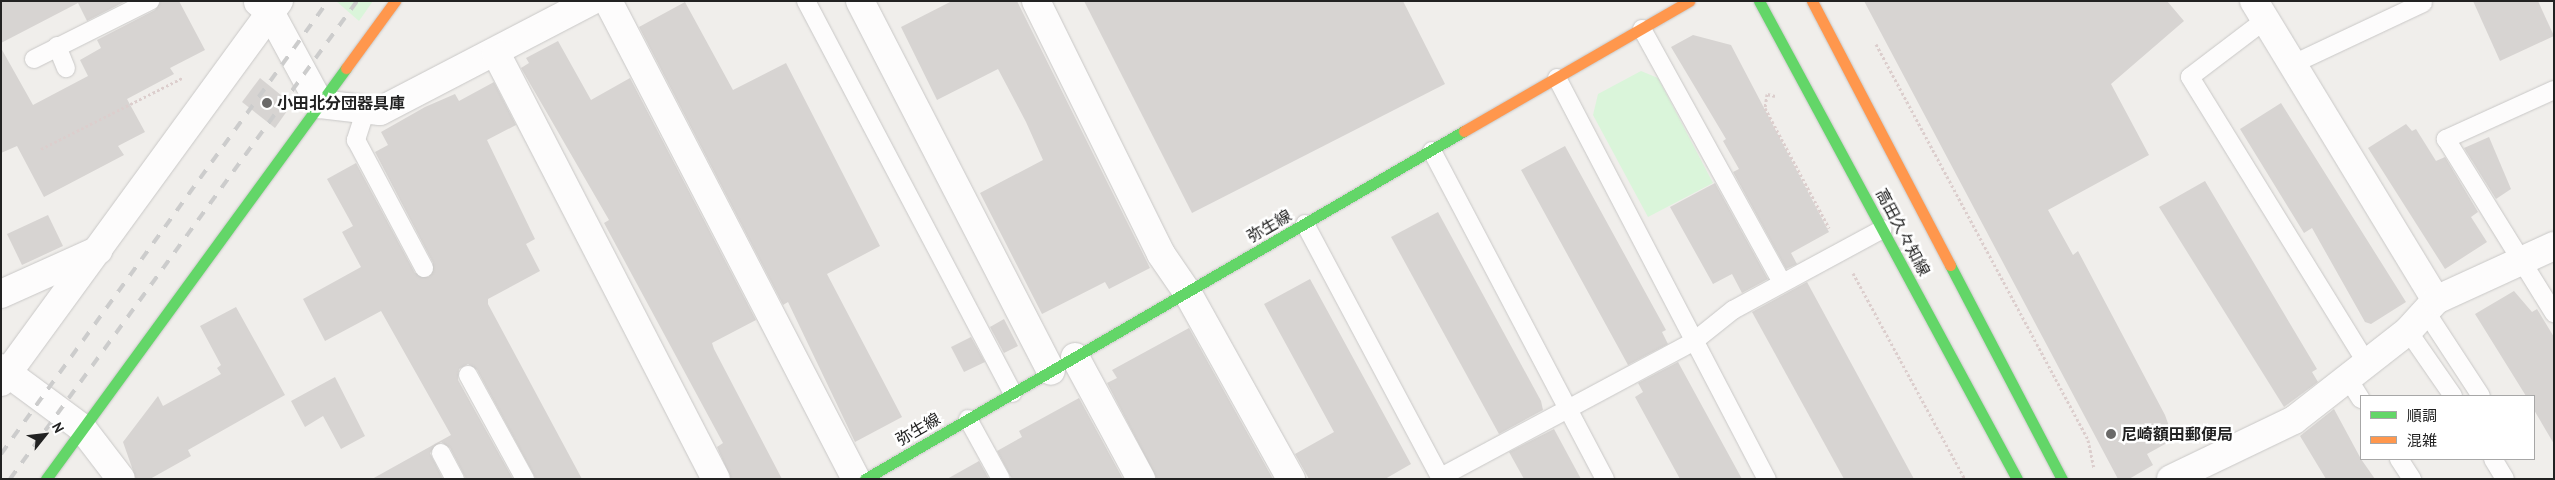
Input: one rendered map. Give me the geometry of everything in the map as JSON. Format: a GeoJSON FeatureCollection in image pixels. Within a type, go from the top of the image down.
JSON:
{"type":"FeatureCollection","features":[{"type":"Feature","properties":{"kind":"street"},"geometry":{"type":"LineString","coordinates":[[46,479],[395,1]]}},
{"type":"Feature","properties":{"kind":"street"},"geometry":{"type":"LineString","coordinates":[[320,104],[380,111],[496,53],[592,1]]}},
{"type":"Feature","properties":{"kind":"street"},"geometry":{"type":"LineString","coordinates":[[608,1],[867,478]]}},
{"type":"Feature","properties":{"kind":"street"},"geometry":{"type":"LineString","coordinates":[[860,1],[1052,370]]}},
{"type":"Feature","properties":{"kind":"street"},"geometry":{"type":"LineString","coordinates":[[1036,1],[1161,254],[1187,292],[1291,479]]}},
{"type":"Feature","properties":{"kind":"street","name":"弥生線"},"geometry":{"type":"LineString","coordinates":[[867,478],[1688,1]]}},
{"type":"Feature","properties":{"kind":"street","name":"高田久々知線"},"geometry":{"type":"LineString","coordinates":[[1758,1],[2017,479]]}},
{"type":"Feature","properties":{"kind":"street","name":"高田久々知線"},"geometry":{"type":"LineString","coordinates":[[1812,1],[2062,479]]}},
{"type":"Feature","properties":{"kind":"street"},"geometry":{"type":"LineString","coordinates":[[121,479],[82,428],[4,374],[102,248],[268,5],[320,104]]}},
{"type":"Feature","properties":{"kind":"street"},"geometry":{"type":"LineString","coordinates":[[2259,11],[2291,64],[2424,314]]}},
{"type":"Feature","properties":{"kind":"street"},"geometry":{"type":"LineString","coordinates":[[496,53],[716,479]]}},
{"type":"Feature","properties":{"kind":"street"},"geometry":{"type":"LineString","coordinates":[[2171,479],[2294,420],[2358,379],[2424,314],[2522,261],[2554,246]]}},
{"type":"Feature","properties":{"kind":"street"},"geometry":{"type":"LineString","coordinates":[[1,294],[102,248]]}},
{"type":"Feature","properties":{"kind":"street"},"geometry":{"type":"LineString","coordinates":[[1075,357],[1141,479]]}},
{"type":"Feature","properties":{"kind":"lane"},"geometry":{"type":"LineString","coordinates":[[34,59],[150,1]]}},
{"type":"Feature","properties":{"kind":"lane"},"geometry":{"type":"LineString","coordinates":[[806,1],[1014,393]]}},
{"type":"Feature","properties":{"kind":"lane"},"geometry":{"type":"LineString","coordinates":[[2291,64],[2422,3]]}},
{"type":"Feature","properties":{"kind":"lane"},"geometry":{"type":"LineString","coordinates":[[2259,11],[2190,77],[2358,379]]}},
{"type":"Feature","properties":{"kind":"lane"},"geometry":{"type":"LineString","coordinates":[[1642,29],[1782,283]]}},
{"type":"Feature","properties":{"kind":"lane"},"geometry":{"type":"LineString","coordinates":[[57,46],[66,68]]}},
{"type":"Feature","properties":{"kind":"lane"},"geometry":{"type":"LineString","coordinates":[[1557,78],[1693,342],[1767,479]]}},
{"type":"Feature","properties":{"kind":"lane"},"geometry":{"type":"LineString","coordinates":[[2554,90],[2446,139],[2554,312]]}},
{"type":"Feature","properties":{"kind":"lane"},"geometry":{"type":"LineString","coordinates":[[366,109],[356,140],[424,268]]}},
{"type":"Feature","properties":{"kind":"lane"},"geometry":{"type":"LineString","coordinates":[[1432,151],[1605,479]]}},
{"type":"Feature","properties":{"kind":"lane"},"geometry":{"type":"LineString","coordinates":[[1305,224],[1441,478],[1693,342],[1732,310],[1883,229]]}},
{"type":"Feature","properties":{"kind":"lane"},"geometry":{"type":"LineString","coordinates":[[2424,314],[2453,395]]}},
{"type":"Feature","properties":{"kind":"lane"},"geometry":{"type":"LineString","coordinates":[[2424,314],[2480,395]]}},
{"type":"Feature","properties":{"kind":"lane"},"geometry":{"type":"LineString","coordinates":[[468,374],[525,479]]}},
{"type":"Feature","properties":{"kind":"lane"},"geometry":{"type":"LineString","coordinates":[[968,419],[1001,479]]}},
{"type":"Feature","properties":{"kind":"lane"},"geometry":{"type":"LineString","coordinates":[[441,453],[454,479]]}},
{"type":"Feature","properties":{"kind":"lane"},"geometry":{"type":"LineString","coordinates":[[2401,460],[2412,479]]}},
{"type":"Feature","properties":{"kind":"lane"},"geometry":{"type":"LineString","coordinates":[[2494,460],[2505,479]]}},
{"type":"Feature","properties":{"kind":"path"},"geometry":{"type":"LineString","coordinates":[[1876,44],[2088,440],[2094,468]]}},
{"type":"Feature","properties":{"kind":"path"},"geometry":{"type":"LineString","coordinates":[[41,149],[190,74]]}},
{"type":"Feature","properties":{"kind":"path"},"geometry":{"type":"LineString","coordinates":[[1767,94],[1765,108],[1965,479]]}},
{"type":"Feature","properties":{"kind":"green space"},"geometry":{"type":"Polygon","coordinates":[[[336,1],[373,1],[359,21],[336,1]]]}},
{"type":"Feature","properties":{"kind":"green space"},"geometry":{"type":"Polygon","coordinates":[[[1641,71],[1658,78],[1713,183],[1648,217],[1593,115],[1598,94],[1641,71]]]}},
{"type":"Feature","properties":{"kind":"building"},"geometry":{"type":"Polygon","coordinates":[[[1,1],[126,1],[87,21],[78,3],[1,43],[1,1]]]}},
{"type":"Feature","properties":{"kind":"building"},"geometry":{"type":"Polygon","coordinates":[[[161,1],[179,1],[205,50],[170,68],[174,74],[127,99],[145,132],[118,146],[124,155],[44,197],[17,146],[1,153],[1,48],[33,105],[88,76],[80,60],[101,48],[97,40],[155,10],[161,1]]]}},
{"type":"Feature","properties":{"kind":"building"},"geometry":{"type":"Polygon","coordinates":[[[952,1],[1017,1],[1150,268],[1109,289],[1105,282],[1042,314],[980,193],[1043,160],[1026,122],[998,69],[937,100],[901,27],[952,1]]]}},
{"type":"Feature","properties":{"kind":"building"},"geometry":{"type":"Polygon","coordinates":[[[1084,1],[1403,1],[1445,84],[1192,213],[1084,1]]]}},
{"type":"Feature","properties":{"kind":"building"},"geometry":{"type":"Polygon","coordinates":[[[1864,1],[2167,1],[2184,21],[2111,84],[2149,155],[2048,210],[2073,255],[2078,251],[2165,415],[2169,426],[2160,431],[2167,443],[2147,454],[2153,465],[2129,479],[2118,479],[1864,1]]]}},
{"type":"Feature","properties":{"kind":"building"},"geometry":{"type":"Polygon","coordinates":[[[2473,1],[2538,1],[2554,36],[2500,61],[2473,1]]]}},
{"type":"Feature","properties":{"kind":"building"},"geometry":{"type":"Polygon","coordinates":[[[685,2],[733,90],[786,63],[880,246],[827,274],[902,417],[855,442],[788,302],[783,305],[639,27],[685,2]]]}},
{"type":"Feature","properties":{"kind":"building"},"geometry":{"type":"Polygon","coordinates":[[[1693,35],[1731,45],[1829,232],[1791,253],[1797,264],[1786,269],[1733,172],[1739,169],[1723,141],[1726,139],[1671,47],[1693,35]]]}},
{"type":"Feature","properties":{"kind":"building"},"geometry":{"type":"Polygon","coordinates":[[[558,41],[591,100],[630,78],[756,320],[712,343],[782,479],[731,479],[717,447],[723,443],[604,223],[609,220],[521,68],[529,63],[526,58],[558,41]]]}},
{"type":"Feature","properties":{"kind":"building","name":"小田北分団器具庫"},"geometry":{"type":"Polygon","coordinates":[[[260,78],[292,104],[275,128],[242,102],[260,78]]]}},
{"type":"Feature","properties":{"kind":"building"},"geometry":{"type":"Polygon","coordinates":[[[494,82],[516,125],[487,140],[535,239],[526,244],[540,271],[488,299],[488,304],[582,479],[536,479],[477,370],[468,364],[459,369],[458,380],[513,479],[466,479],[450,448],[441,442],[430,453],[443,479],[372,479],[451,435],[381,311],[325,341],[303,299],[361,267],[342,232],[353,226],[327,179],[356,163],[415,273],[429,277],[433,263],[375,152],[388,145],[381,132],[425,107],[455,94],[459,101],[494,82]]]}},
{"type":"Feature","properties":{"kind":"building"},"geometry":{"type":"Polygon","coordinates":[[[2281,103],[2406,302],[2371,324],[2365,322],[2312,228],[2304,233],[2240,129],[2281,103]]]}},
{"type":"Feature","properties":{"kind":"building"},"geometry":{"type":"Polygon","coordinates":[[[2406,124],[2412,131],[2416,129],[2436,161],[2445,157],[2478,212],[2471,217],[2487,242],[2445,269],[2368,148],[2406,124]]]}},
{"type":"Feature","properties":{"kind":"building"},"geometry":{"type":"Polygon","coordinates":[[[2489,137],[2511,189],[2496,199],[2464,148],[2489,137]]]}},
{"type":"Feature","properties":{"kind":"building"},"geometry":{"type":"Polygon","coordinates":[[[1565,146],[1666,330],[1662,332],[1668,344],[1628,365],[1521,170],[1565,146]]]}},
{"type":"Feature","properties":{"kind":"building"},"geometry":{"type":"Polygon","coordinates":[[[2205,181],[2317,369],[2312,372],[2318,382],[2284,407],[2159,207],[2205,181]]]}},
{"type":"Feature","properties":{"kind":"building"},"geometry":{"type":"Polygon","coordinates":[[[1715,183],[1768,279],[1742,293],[1732,274],[1713,284],[1670,207],[1715,183]]]}},
{"type":"Feature","properties":{"kind":"building"},"geometry":{"type":"Polygon","coordinates":[[[1438,212],[1541,401],[1543,410],[1499,434],[1391,237],[1438,212]]]}},
{"type":"Feature","properties":{"kind":"building"},"geometry":{"type":"Polygon","coordinates":[[[48,215],[63,246],[22,265],[7,234],[48,215]]]}},
{"type":"Feature","properties":{"kind":"building"},"geometry":{"type":"Polygon","coordinates":[[[1310,279],[1411,464],[1385,479],[1309,479],[1295,454],[1334,432],[1264,304],[1310,279]]]}},
{"type":"Feature","properties":{"kind":"building"},"geometry":{"type":"Polygon","coordinates":[[[1807,282],[1914,479],[1844,479],[1752,312],[1807,282]]]}},
{"type":"Feature","properties":{"kind":"building"},"geometry":{"type":"Polygon","coordinates":[[[2514,291],[2532,312],[2537,309],[2554,337],[2554,444],[2535,412],[2535,395],[2525,395],[2475,314],[2514,291]]]}},
{"type":"Feature","properties":{"kind":"building"},"geometry":{"type":"Polygon","coordinates":[[[236,307],[285,395],[188,450],[191,456],[150,479],[136,479],[123,442],[158,396],[163,406],[221,374],[217,368],[221,365],[200,326],[236,307]]]}},
{"type":"Feature","properties":{"kind":"building"},"geometry":{"type":"Polygon","coordinates":[[[1004,319],[1018,346],[1004,353],[990,327],[1004,319]]]}},
{"type":"Feature","properties":{"kind":"building"},"geometry":{"type":"Polygon","coordinates":[[[1189,328],[1273,479],[1157,479],[1107,383],[1117,378],[1112,370],[1189,328]]]}},
{"type":"Feature","properties":{"kind":"building"},"geometry":{"type":"Polygon","coordinates":[[[971,337],[985,362],[964,372],[951,347],[971,337]]]}},
{"type":"Feature","properties":{"kind":"building"},"geometry":{"type":"Polygon","coordinates":[[[1678,362],[1742,479],[1680,479],[1635,397],[1643,392],[1638,383],[1678,362]]]}},
{"type":"Feature","properties":{"kind":"building"},"geometry":{"type":"Polygon","coordinates":[[[335,377],[365,436],[341,449],[323,416],[305,427],[291,401],[335,377]]]}},
{"type":"Feature","properties":{"kind":"building"},"geometry":{"type":"Polygon","coordinates":[[[1079,398],[1123,479],[1012,479],[997,451],[1022,437],[1019,431],[1079,398]]]}},
{"type":"Feature","properties":{"kind":"building"},"geometry":{"type":"Polygon","coordinates":[[[2334,409],[2360,460],[2375,479],[2326,479],[2300,436],[2334,409]]]}},
{"type":"Feature","properties":{"kind":"building"},"geometry":{"type":"Polygon","coordinates":[[[1554,429],[1581,479],[1524,479],[1509,452],[1554,429]]]}},
{"type":"Feature","properties":{"kind":"building"},"geometry":{"type":"Polygon","coordinates":[[[979,461],[989,479],[947,479],[979,461]]]}},
{"type":"Feature","properties":{"kind":"railway"},"geometry":{"type":"LineString","coordinates":[[1,454],[328,1]]}},
{"type":"Feature","properties":{"kind":"railway"},"geometry":{"type":"LineString","coordinates":[[10,479],[357,1]]}},
{"type":"Feature","properties":{"kind":"traffic: fast"},"geometry":{"type":"LineString","coordinates":[[1759,1],[2017,479]]}},
{"type":"Feature","properties":{"kind":"traffic: fast"},"geometry":{"type":"LineString","coordinates":[[46,479],[346,68]]}},
{"type":"Feature","properties":{"kind":"traffic: fast"},"geometry":{"type":"LineString","coordinates":[[865,479],[1464,131]]}},
{"type":"Feature","properties":{"kind":"traffic: fast"},"geometry":{"type":"LineString","coordinates":[[1950,265],[2062,479]]}},
{"type":"Feature","properties":{"kind":"traffic: slow"},"geometry":{"type":"LineString","coordinates":[[346,68],[395,1]]}},
{"type":"Feature","properties":{"kind":"traffic: slow"},"geometry":{"type":"LineString","coordinates":[[1464,131],[1689,1]]}},
{"type":"Feature","properties":{"kind":"traffic: slow"},"geometry":{"type":"LineString","coordinates":[[1812,1],[1950,265]]}},
{"type":"Feature","properties":{"kind":"place","name":"小田北分団器具庫"},"geometry":{"type":"Point","coordinates":[267,103]}},
{"type":"Feature","properties":{"kind":"place","name":"尼崎額田郵便局"},"geometry":{"type":"Point","coordinates":[2111,434]}}]}
